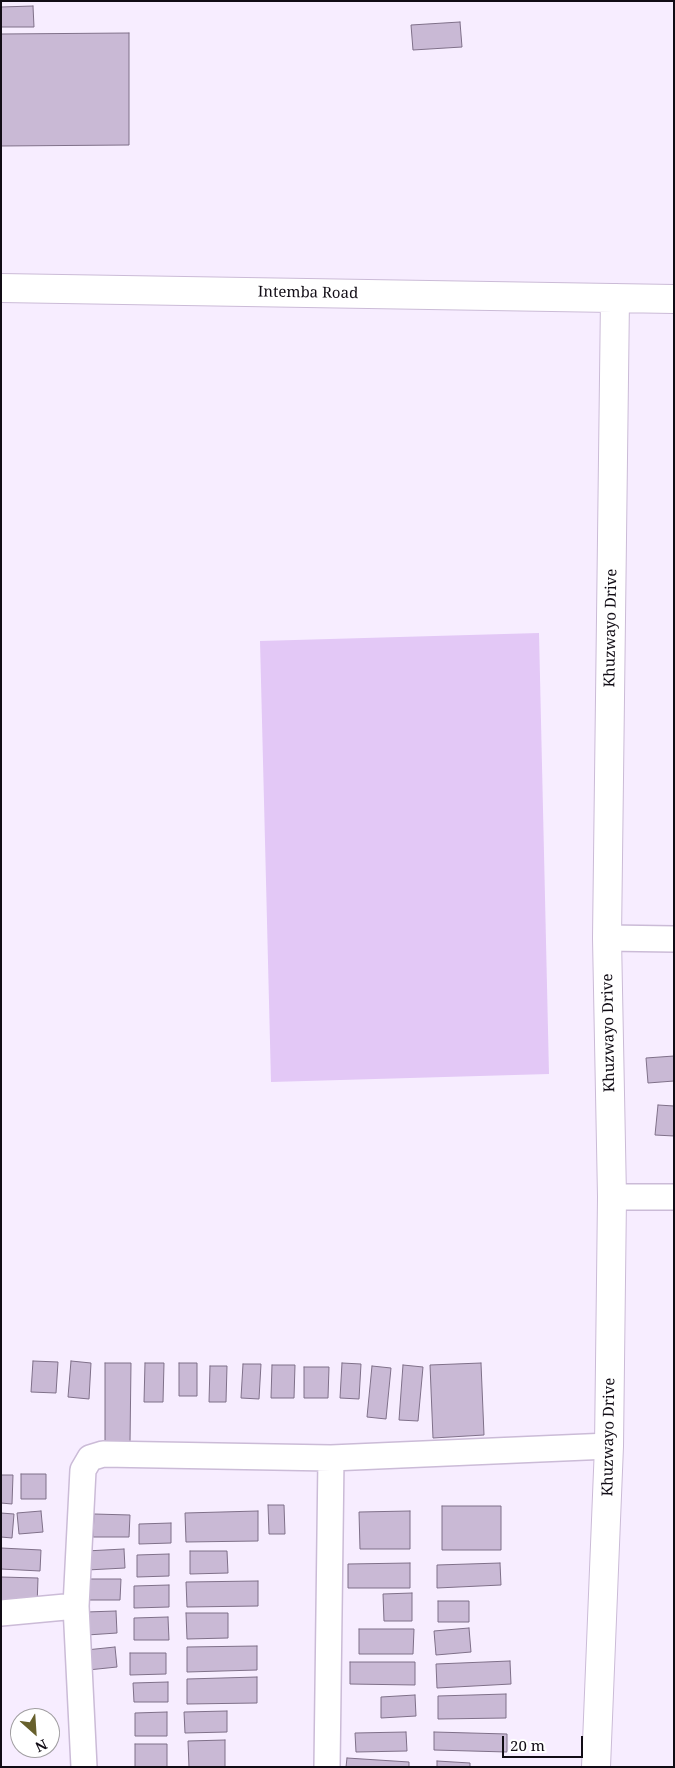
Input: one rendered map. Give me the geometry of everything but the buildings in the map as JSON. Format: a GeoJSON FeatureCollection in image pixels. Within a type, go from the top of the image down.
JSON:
{"type":"FeatureCollection","features":[{"type":"Feature","properties":{"kind":"street","name":"Intemba Road"},"geometry":{"type":"LineString","coordinates":[[1,288],[674,299]]}},
{"type":"Feature","properties":{"kind":"street","name":"Khuzwayo Drive"},"geometry":{"type":"LineString","coordinates":[[596,1767],[609,1446],[612,1197],[607,938],[614,298]]}},
{"type":"Feature","properties":{"kind":"street"},"geometry":{"type":"LineString","coordinates":[[607,938],[674,939]]}},
{"type":"Feature","properties":{"kind":"street"},"geometry":{"type":"LineString","coordinates":[[612,1197],[674,1197]]}},
{"type":"Feature","properties":{"kind":"street"},"geometry":{"type":"LineString","coordinates":[[84,1767],[76,1606],[83,1470],[86,1463],[94,1456],[103,1454],[331,1458],[609,1446]]}},
{"type":"Feature","properties":{"kind":"street"},"geometry":{"type":"LineString","coordinates":[[327,1767],[331,1458]]}},
{"type":"Feature","properties":{"kind":"street"},"geometry":{"type":"LineString","coordinates":[[1,1613],[76,1606]]}},
{"type":"Feature","properties":{"kind":"shaded area"},"geometry":{"type":"Polygon","coordinates":[[[539,633],[549,1074],[271,1082],[260,641],[539,633]]]}}]}
